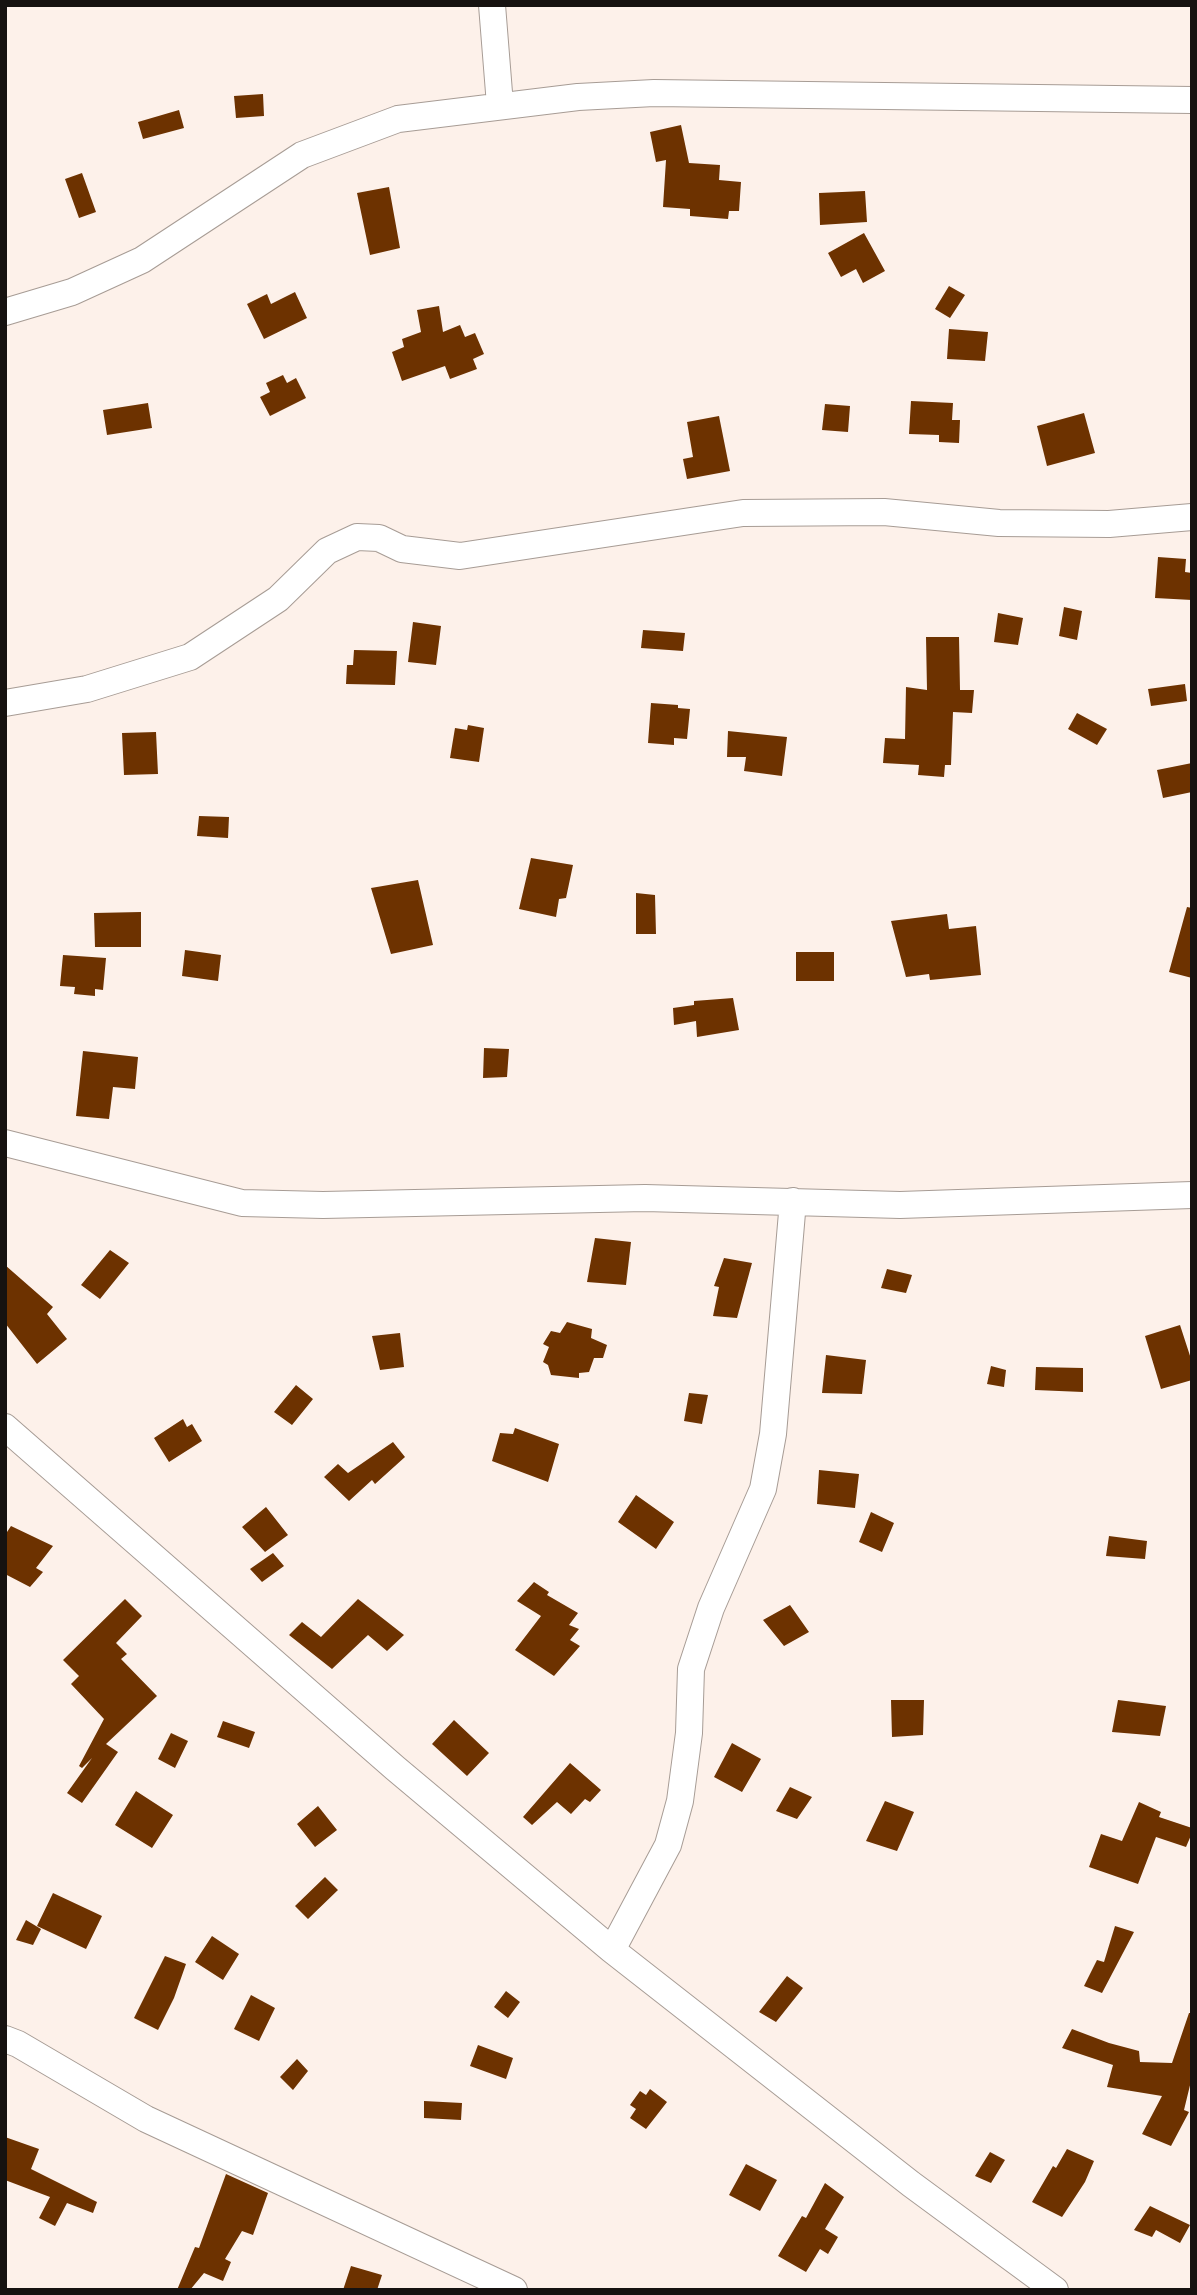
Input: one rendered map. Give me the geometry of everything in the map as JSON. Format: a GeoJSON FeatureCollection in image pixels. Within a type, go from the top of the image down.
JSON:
{"type":"FeatureCollection","features":[{"type":"Feature","properties":{"kind":"street"},"geometry":{"type":"LineString","coordinates":[[492,5],[500,105]]}},
{"type":"Feature","properties":{"kind":"street"},"geometry":{"type":"LineString","coordinates":[[5,312],[72,292],[142,260],[302,155],[398,119],[578,97],[653,93],[1192,100]]}},
{"type":"Feature","properties":{"kind":"street"},"geometry":{"type":"LineString","coordinates":[[5,703],[87,689],[190,657],[278,599],[327,551],[357,537],[379,538],[402,549],[460,556],[743,513],[884,512],[999,523],[1109,524],[1192,517]]}},
{"type":"Feature","properties":{"kind":"street"},"geometry":{"type":"LineString","coordinates":[[5,1143],[242,1203],[323,1205],[645,1198],[900,1205],[1192,1195]]}},
{"type":"Feature","properties":{"kind":"street"},"geometry":{"type":"LineString","coordinates":[[612,1950],[668,1845],[680,1801],[689,1733],[691,1669],[711,1608],[763,1489],[774,1434],[793,1201]]}},
{"type":"Feature","properties":{"kind":"street"},"geometry":{"type":"LineString","coordinates":[[5,1427],[386,1759],[612,1950],[911,2184],[1055,2290]]}},
{"type":"Feature","properties":{"kind":"street"},"geometry":{"type":"LineString","coordinates":[[5,2039],[146,2119],[514,2290]]}},
{"type":"Feature","properties":{"kind":"building"},"geometry":{"type":"Polygon","coordinates":[[[263,94],[264,116],[236,118],[234,96],[263,94]]]}},
{"type":"Feature","properties":{"kind":"building"},"geometry":{"type":"Polygon","coordinates":[[[179,110],[184,128],[143,139],[138,122],[179,110]]]}},
{"type":"Feature","properties":{"kind":"building"},"geometry":{"type":"Polygon","coordinates":[[[681,125],[689,163],[720,165],[719,180],[741,182],[739,211],[729,211],[728,219],[690,216],[690,209],[663,207],[666,160],[656,162],[650,132],[681,125]]]}},
{"type":"Feature","properties":{"kind":"building"},"geometry":{"type":"Polygon","coordinates":[[[82,173],[96,212],[79,218],[65,179],[82,173]]]}},
{"type":"Feature","properties":{"kind":"building"},"geometry":{"type":"Polygon","coordinates":[[[389,187],[400,248],[370,255],[357,193],[389,187]]]}},
{"type":"Feature","properties":{"kind":"building"},"geometry":{"type":"Polygon","coordinates":[[[865,191],[867,222],[820,225],[819,193],[865,191]]]}},
{"type":"Feature","properties":{"kind":"building"},"geometry":{"type":"Polygon","coordinates":[[[864,233],[885,271],[863,283],[856,269],[841,277],[828,253],[864,233]]]}},
{"type":"Feature","properties":{"kind":"building"},"geometry":{"type":"Polygon","coordinates":[[[949,286],[965,295],[950,318],[935,309],[949,286]]]}},
{"type":"Feature","properties":{"kind":"building"},"geometry":{"type":"Polygon","coordinates":[[[295,292],[307,318],[264,339],[247,304],[267,294],[271,304],[295,292]]]}},
{"type":"Feature","properties":{"kind":"building"},"geometry":{"type":"Polygon","coordinates":[[[439,306],[443,332],[460,325],[465,337],[475,333],[484,354],[473,359],[477,369],[450,379],[445,366],[402,381],[392,352],[404,347],[402,339],[421,332],[417,310],[439,306]]]}},
{"type":"Feature","properties":{"kind":"building"},"geometry":{"type":"Polygon","coordinates":[[[949,329],[988,332],[985,361],[947,359],[949,329]]]}},
{"type":"Feature","properties":{"kind":"building"},"geometry":{"type":"Polygon","coordinates":[[[283,375],[287,383],[296,378],[306,398],[270,416],[260,397],[270,392],[266,383],[283,375]]]}},
{"type":"Feature","properties":{"kind":"building"},"geometry":{"type":"Polygon","coordinates":[[[911,401],[953,403],[952,420],[960,420],[959,443],[939,442],[939,435],[909,434],[911,401]]]}},
{"type":"Feature","properties":{"kind":"building"},"geometry":{"type":"Polygon","coordinates":[[[148,403],[152,428],[107,435],[103,410],[148,403]]]}},
{"type":"Feature","properties":{"kind":"building"},"geometry":{"type":"Polygon","coordinates":[[[825,404],[850,406],[848,432],[822,430],[825,404]]]}},
{"type":"Feature","properties":{"kind":"building"},"geometry":{"type":"Polygon","coordinates":[[[1084,413],[1095,453],[1047,466],[1037,426],[1084,413]]]}},
{"type":"Feature","properties":{"kind":"building"},"geometry":{"type":"Polygon","coordinates":[[[719,416],[730,471],[687,479],[683,459],[693,457],[687,422],[719,416]]]}},
{"type":"Feature","properties":{"kind":"building"},"geometry":{"type":"Polygon","coordinates":[[[1158,557],[1186,559],[1185,572],[1192,573],[1192,600],[1155,598],[1158,557]]]}},
{"type":"Feature","properties":{"kind":"building"},"geometry":{"type":"Polygon","coordinates":[[[1064,607],[1082,611],[1077,640],[1059,636],[1064,607]]]}},
{"type":"Feature","properties":{"kind":"building"},"geometry":{"type":"Polygon","coordinates":[[[998,613],[1023,618],[1018,645],[994,642],[998,613]]]}},
{"type":"Feature","properties":{"kind":"building"},"geometry":{"type":"Polygon","coordinates":[[[413,622],[441,626],[436,665],[408,662],[413,622]]]}},
{"type":"Feature","properties":{"kind":"building"},"geometry":{"type":"Polygon","coordinates":[[[643,630],[685,633],[683,651],[641,648],[643,630]]]}},
{"type":"Feature","properties":{"kind":"building"},"geometry":{"type":"Polygon","coordinates":[[[926,637],[959,637],[960,690],[974,690],[972,713],[953,712],[951,765],[945,765],[944,777],[918,775],[919,765],[883,763],[885,738],[905,739],[906,687],[927,690],[926,637]]]}},
{"type":"Feature","properties":{"kind":"building"},"geometry":{"type":"Polygon","coordinates":[[[354,650],[397,651],[395,685],[346,684],[347,665],[353,665],[354,650]]]}},
{"type":"Feature","properties":{"kind":"building"},"geometry":{"type":"Polygon","coordinates":[[[1185,684],[1187,701],[1151,706],[1148,689],[1185,684]]]}},
{"type":"Feature","properties":{"kind":"building"},"geometry":{"type":"Polygon","coordinates":[[[651,703],[678,705],[678,708],[690,709],[687,739],[674,738],[674,745],[648,743],[651,703]]]}},
{"type":"Feature","properties":{"kind":"building"},"geometry":{"type":"Polygon","coordinates":[[[1077,713],[1107,729],[1097,745],[1068,729],[1077,713]]]}},
{"type":"Feature","properties":{"kind":"building"},"geometry":{"type":"Polygon","coordinates":[[[468,725],[484,728],[479,762],[450,758],[455,728],[467,730],[468,725]]]}},
{"type":"Feature","properties":{"kind":"building"},"geometry":{"type":"Polygon","coordinates":[[[728,731],[787,737],[782,776],[744,771],[746,757],[727,757],[728,731]]]}},
{"type":"Feature","properties":{"kind":"building"},"geometry":{"type":"Polygon","coordinates":[[[156,732],[158,774],[124,775],[122,733],[156,732]]]}},
{"type":"Feature","properties":{"kind":"building"},"geometry":{"type":"Polygon","coordinates":[[[1192,763],[1192,792],[1163,798],[1157,770],[1192,763]]]}},
{"type":"Feature","properties":{"kind":"building"},"geometry":{"type":"Polygon","coordinates":[[[199,816],[229,817],[228,838],[197,836],[199,816]]]}},
{"type":"Feature","properties":{"kind":"building"},"geometry":{"type":"Polygon","coordinates":[[[531,858],[573,865],[566,898],[559,899],[556,917],[519,909],[531,858]]]}},
{"type":"Feature","properties":{"kind":"building"},"geometry":{"type":"Polygon","coordinates":[[[418,880],[433,945],[391,954],[371,888],[418,880]]]}},
{"type":"Feature","properties":{"kind":"building"},"geometry":{"type":"Polygon","coordinates":[[[636,893],[655,895],[656,934],[636,934],[636,893]]]}},
{"type":"Feature","properties":{"kind":"building"},"geometry":{"type":"Polygon","coordinates":[[[1187,907],[1192,908],[1192,978],[1169,972],[1187,907]]]}},
{"type":"Feature","properties":{"kind":"building"},"geometry":{"type":"Polygon","coordinates":[[[141,912],[141,947],[95,947],[94,913],[141,912]]]}},
{"type":"Feature","properties":{"kind":"building"},"geometry":{"type":"Polygon","coordinates":[[[947,914],[949,929],[976,926],[981,975],[930,980],[929,974],[906,977],[891,921],[947,914]]]}},
{"type":"Feature","properties":{"kind":"building"},"geometry":{"type":"Polygon","coordinates":[[[185,950],[221,955],[218,981],[182,976],[185,950]]]}},
{"type":"Feature","properties":{"kind":"building"},"geometry":{"type":"Polygon","coordinates":[[[796,952],[834,952],[834,981],[796,981],[796,952]]]}},
{"type":"Feature","properties":{"kind":"building"},"geometry":{"type":"Polygon","coordinates":[[[63,955],[106,958],[103,990],[95,989],[95,996],[74,994],[75,987],[60,986],[63,955]]]}},
{"type":"Feature","properties":{"kind":"building"},"geometry":{"type":"Polygon","coordinates":[[[733,998],[739,1030],[697,1037],[696,1021],[674,1025],[673,1008],[694,1005],[694,1001],[733,998]]]}},
{"type":"Feature","properties":{"kind":"building"},"geometry":{"type":"Polygon","coordinates":[[[484,1048],[509,1049],[507,1077],[483,1078],[484,1048]]]}},
{"type":"Feature","properties":{"kind":"building"},"geometry":{"type":"Polygon","coordinates":[[[83,1051],[138,1057],[135,1089],[113,1087],[109,1119],[76,1116],[83,1051]]]}},
{"type":"Feature","properties":{"kind":"building"},"geometry":{"type":"Polygon","coordinates":[[[595,1238],[631,1242],[626,1285],[587,1282],[595,1238]]]}},
{"type":"Feature","properties":{"kind":"building"},"geometry":{"type":"Polygon","coordinates":[[[110,1250],[129,1263],[100,1299],[81,1285],[110,1250]]]}},
{"type":"Feature","properties":{"kind":"building"},"geometry":{"type":"Polygon","coordinates":[[[724,1258],[752,1263],[737,1318],[713,1316],[719,1287],[714,1286],[724,1258]]]}},
{"type":"Feature","properties":{"kind":"building"},"geometry":{"type":"Polygon","coordinates":[[[5,1265],[53,1307],[47,1314],[67,1339],[37,1364],[5,1323],[5,1265]]]}},
{"type":"Feature","properties":{"kind":"building"},"geometry":{"type":"Polygon","coordinates":[[[887,1269],[912,1275],[906,1293],[881,1288],[887,1269]]]}},
{"type":"Feature","properties":{"kind":"building"},"geometry":{"type":"Polygon","coordinates":[[[567,1322],[592,1329],[591,1338],[607,1345],[603,1358],[594,1358],[589,1372],[579,1373],[579,1378],[551,1375],[548,1365],[543,1362],[549,1347],[543,1344],[551,1331],[560,1333],[567,1322]]]}},
{"type":"Feature","properties":{"kind":"building"},"geometry":{"type":"Polygon","coordinates":[[[1180,1325],[1192,1362],[1192,1380],[1161,1389],[1145,1336],[1180,1325]]]}},
{"type":"Feature","properties":{"kind":"building"},"geometry":{"type":"Polygon","coordinates":[[[400,1333],[404,1367],[380,1370],[372,1336],[400,1333]]]}},
{"type":"Feature","properties":{"kind":"building"},"geometry":{"type":"Polygon","coordinates":[[[826,1355],[866,1360],[862,1394],[822,1393],[826,1355]]]}},
{"type":"Feature","properties":{"kind":"building"},"geometry":{"type":"Polygon","coordinates":[[[991,1366],[1006,1370],[1004,1387],[987,1384],[991,1366]]]}},
{"type":"Feature","properties":{"kind":"building"},"geometry":{"type":"Polygon","coordinates":[[[1036,1367],[1083,1368],[1083,1392],[1035,1390],[1036,1367]]]}},
{"type":"Feature","properties":{"kind":"building"},"geometry":{"type":"Polygon","coordinates":[[[296,1385],[313,1399],[292,1425],[274,1412],[296,1385]]]}},
{"type":"Feature","properties":{"kind":"building"},"geometry":{"type":"Polygon","coordinates":[[[689,1393],[708,1395],[702,1424],[684,1421],[689,1393]]]}},
{"type":"Feature","properties":{"kind":"building"},"geometry":{"type":"Polygon","coordinates":[[[183,1419],[187,1427],[192,1424],[202,1441],[169,1462],[154,1438],[183,1419]]]}},
{"type":"Feature","properties":{"kind":"building"},"geometry":{"type":"Polygon","coordinates":[[[515,1428],[559,1444],[548,1482],[492,1461],[500,1433],[513,1434],[515,1428]]]}},
{"type":"Feature","properties":{"kind":"building"},"geometry":{"type":"Polygon","coordinates":[[[393,1442],[405,1457],[375,1484],[372,1480],[349,1501],[324,1477],[338,1464],[348,1473],[393,1442]]]}},
{"type":"Feature","properties":{"kind":"building"},"geometry":{"type":"Polygon","coordinates":[[[819,1470],[859,1474],[855,1508],[817,1504],[819,1470]]]}},
{"type":"Feature","properties":{"kind":"building"},"geometry":{"type":"Polygon","coordinates":[[[636,1495],[674,1522],[656,1549],[618,1522],[636,1495]]]}},
{"type":"Feature","properties":{"kind":"building"},"geometry":{"type":"Polygon","coordinates":[[[266,1507],[288,1535],[265,1552],[242,1527],[266,1507]]]}},
{"type":"Feature","properties":{"kind":"building"},"geometry":{"type":"Polygon","coordinates":[[[871,1512],[894,1523],[882,1552],[859,1542],[871,1512]]]}},
{"type":"Feature","properties":{"kind":"building"},"geometry":{"type":"Polygon","coordinates":[[[11,1526],[53,1546],[36,1568],[43,1572],[30,1587],[5,1574],[5,1535],[11,1526]]]}},
{"type":"Feature","properties":{"kind":"building"},"geometry":{"type":"Polygon","coordinates":[[[1109,1536],[1147,1541],[1145,1559],[1106,1556],[1109,1536]]]}},
{"type":"Feature","properties":{"kind":"building"},"geometry":{"type":"Polygon","coordinates":[[[273,1553],[284,1566],[262,1582],[250,1569],[273,1553]]]}},
{"type":"Feature","properties":{"kind":"building"},"geometry":{"type":"Polygon","coordinates":[[[534,1582],[549,1592],[547,1595],[578,1613],[569,1625],[579,1629],[570,1640],[580,1646],[554,1676],[515,1650],[541,1616],[517,1601],[534,1582]]]}},
{"type":"Feature","properties":{"kind":"building"},"geometry":{"type":"Polygon","coordinates":[[[125,1599],[142,1616],[116,1643],[127,1654],[121,1659],[157,1696],[106,1744],[118,1752],[82,1803],[67,1793],[92,1758],[82,1768],[79,1766],[104,1719],[71,1684],[79,1676],[63,1660],[125,1599]]]}},
{"type":"Feature","properties":{"kind":"building"},"geometry":{"type":"Polygon","coordinates":[[[358,1599],[404,1635],[387,1651],[368,1635],[332,1669],[289,1635],[302,1622],[321,1637],[358,1599]]]}},
{"type":"Feature","properties":{"kind":"building"},"geometry":{"type":"Polygon","coordinates":[[[790,1605],[809,1632],[784,1646],[763,1620],[790,1605]]]}},
{"type":"Feature","properties":{"kind":"building"},"geometry":{"type":"Polygon","coordinates":[[[891,1700],[924,1700],[923,1735],[892,1737],[891,1700]]]}},
{"type":"Feature","properties":{"kind":"building"},"geometry":{"type":"Polygon","coordinates":[[[1118,1700],[1166,1706],[1160,1736],[1112,1732],[1118,1700]]]}},
{"type":"Feature","properties":{"kind":"building"},"geometry":{"type":"Polygon","coordinates":[[[454,1720],[489,1753],[467,1776],[432,1744],[454,1720]]]}},
{"type":"Feature","properties":{"kind":"building"},"geometry":{"type":"Polygon","coordinates":[[[223,1721],[255,1732],[249,1748],[217,1737],[223,1721]]]}},
{"type":"Feature","properties":{"kind":"building"},"geometry":{"type":"Polygon","coordinates":[[[171,1733],[188,1741],[175,1768],[158,1759],[171,1733]]]}},
{"type":"Feature","properties":{"kind":"building"},"geometry":{"type":"Polygon","coordinates":[[[732,1743],[761,1759],[742,1792],[714,1777],[732,1743]]]}},
{"type":"Feature","properties":{"kind":"building"},"geometry":{"type":"Polygon","coordinates":[[[570,1763],[601,1790],[590,1802],[585,1799],[571,1814],[557,1802],[532,1825],[523,1817],[570,1763]]]}},
{"type":"Feature","properties":{"kind":"building"},"geometry":{"type":"Polygon","coordinates":[[[790,1787],[812,1797],[797,1819],[776,1811],[790,1787]]]}},
{"type":"Feature","properties":{"kind":"building"},"geometry":{"type":"Polygon","coordinates":[[[136,1791],[173,1815],[152,1848],[115,1825],[136,1791]]]}},
{"type":"Feature","properties":{"kind":"building"},"geometry":{"type":"Polygon","coordinates":[[[885,1801],[914,1812],[897,1851],[866,1841],[885,1801]]]}},
{"type":"Feature","properties":{"kind":"building"},"geometry":{"type":"Polygon","coordinates":[[[1139,1802],[1161,1812],[1159,1817],[1192,1828],[1186,1847],[1156,1837],[1138,1884],[1089,1867],[1101,1834],[1122,1841],[1139,1802]]]}},
{"type":"Feature","properties":{"kind":"building"},"geometry":{"type":"Polygon","coordinates":[[[318,1806],[337,1830],[315,1847],[297,1824],[318,1806]]]}},
{"type":"Feature","properties":{"kind":"building"},"geometry":{"type":"Polygon","coordinates":[[[325,1877],[338,1890],[308,1919],[295,1906],[325,1877]]]}},
{"type":"Feature","properties":{"kind":"building"},"geometry":{"type":"Polygon","coordinates":[[[53,1893],[102,1916],[86,1949],[37,1926],[53,1893]]]}},
{"type":"Feature","properties":{"kind":"building"},"geometry":{"type":"Polygon","coordinates":[[[26,1920],[41,1929],[33,1945],[16,1940],[26,1920]]]}},
{"type":"Feature","properties":{"kind":"building"},"geometry":{"type":"Polygon","coordinates":[[[1115,1926],[1134,1932],[1102,1993],[1084,1986],[1097,1960],[1104,1962],[1115,1926]]]}},
{"type":"Feature","properties":{"kind":"building"},"geometry":{"type":"Polygon","coordinates":[[[212,1936],[239,1954],[223,1980],[195,1962],[212,1936]]]}},
{"type":"Feature","properties":{"kind":"building"},"geometry":{"type":"Polygon","coordinates":[[[165,1956],[186,1964],[174,1998],[158,2030],[134,2018],[165,1956]]]}},
{"type":"Feature","properties":{"kind":"building"},"geometry":{"type":"Polygon","coordinates":[[[787,1976],[803,1988],[776,2022],[759,2012],[787,1976]]]}},
{"type":"Feature","properties":{"kind":"building"},"geometry":{"type":"Polygon","coordinates":[[[506,1991],[520,2002],[508,2018],[494,2007],[506,1991]]]}},
{"type":"Feature","properties":{"kind":"building"},"geometry":{"type":"Polygon","coordinates":[[[251,1995],[275,2008],[259,2041],[234,2029],[251,1995]]]}},
{"type":"Feature","properties":{"kind":"building"},"geometry":{"type":"Polygon","coordinates":[[[1189,2013],[1192,2013],[1192,2077],[1184,2110],[1189,2112],[1171,2146],[1142,2134],[1162,2096],[1107,2087],[1113,2065],[1062,2048],[1072,2029],[1139,2051],[1140,2062],[1172,2063],[1189,2013]]]}},
{"type":"Feature","properties":{"kind":"building"},"geometry":{"type":"Polygon","coordinates":[[[478,2045],[513,2058],[506,2079],[470,2066],[478,2045]]]}},
{"type":"Feature","properties":{"kind":"building"},"geometry":{"type":"Polygon","coordinates":[[[297,2059],[308,2071],[293,2090],[280,2077],[297,2059]]]}},
{"type":"Feature","properties":{"kind":"building"},"geometry":{"type":"Polygon","coordinates":[[[650,2089],[667,2102],[646,2129],[630,2118],[636,2109],[630,2105],[640,2091],[646,2095],[650,2089]]]}},
{"type":"Feature","properties":{"kind":"building"},"geometry":{"type":"Polygon","coordinates":[[[424,2101],[462,2103],[461,2120],[424,2118],[424,2101]]]}},
{"type":"Feature","properties":{"kind":"building"},"geometry":{"type":"Polygon","coordinates":[[[5,2137],[39,2149],[31,2169],[97,2202],[93,2213],[67,2203],[55,2226],[39,2218],[50,2197],[5,2180],[5,2137]]]}},
{"type":"Feature","properties":{"kind":"building"},"geometry":{"type":"Polygon","coordinates":[[[1067,2149],[1094,2161],[1085,2182],[1062,2217],[1032,2202],[1053,2166],[1056,2168],[1067,2149]]]}},
{"type":"Feature","properties":{"kind":"building"},"geometry":{"type":"Polygon","coordinates":[[[990,2152],[1005,2160],[991,2183],[975,2176],[990,2152]]]}},
{"type":"Feature","properties":{"kind":"building"},"geometry":{"type":"Polygon","coordinates":[[[746,2164],[777,2180],[760,2211],[729,2195],[746,2164]]]}},
{"type":"Feature","properties":{"kind":"building"},"geometry":{"type":"Polygon","coordinates":[[[226,2174],[268,2193],[253,2235],[242,2231],[225,2259],[231,2262],[223,2281],[204,2273],[190,2290],[177,2290],[195,2247],[199,2248],[226,2174]]]}},
{"type":"Feature","properties":{"kind":"building"},"geometry":{"type":"Polygon","coordinates":[[[825,2183],[844,2197],[825,2229],[838,2237],[828,2254],[820,2249],[806,2272],[778,2256],[802,2216],[806,2218],[825,2183]]]}},
{"type":"Feature","properties":{"kind":"building"},"geometry":{"type":"Polygon","coordinates":[[[1150,2206],[1190,2225],[1180,2243],[1156,2230],[1152,2237],[1134,2230],[1150,2206]]]}},
{"type":"Feature","properties":{"kind":"building"},"geometry":{"type":"Polygon","coordinates":[[[351,2266],[382,2275],[377,2290],[343,2290],[351,2266]]]}}]}
